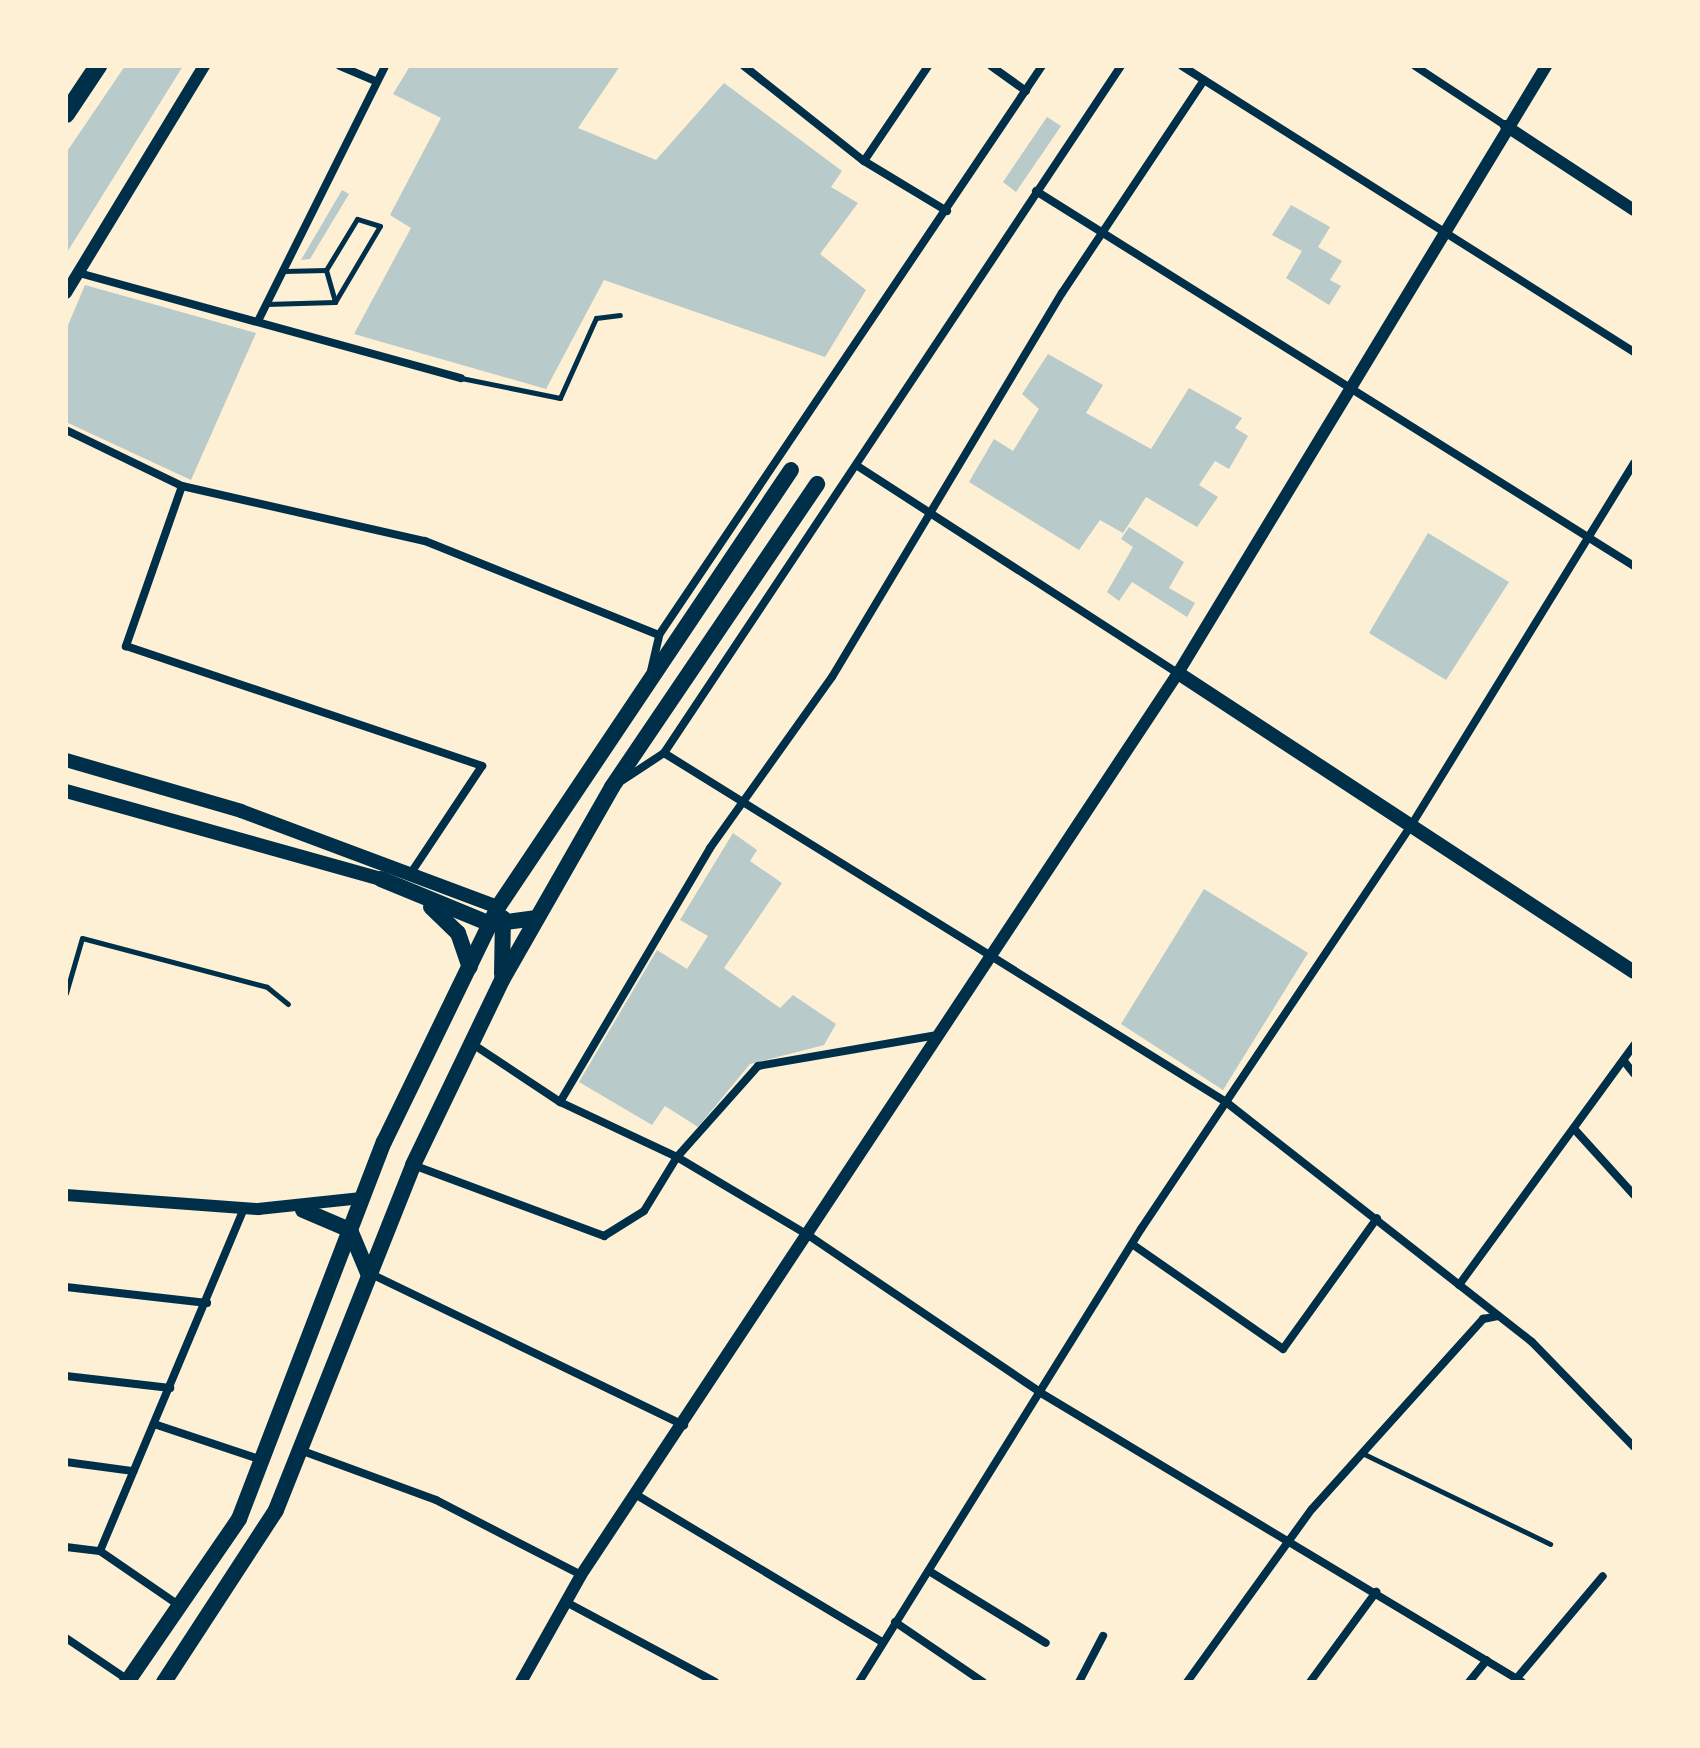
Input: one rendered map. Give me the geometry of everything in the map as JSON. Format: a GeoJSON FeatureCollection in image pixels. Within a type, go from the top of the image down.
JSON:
{"type":"FeatureCollection","features":[{"type":"Feature","properties":{"kind":"highway"},"geometry":{"type":"LineString","coordinates":[[66,114],[98,66]]}},
{"type":"Feature","properties":{"kind":"main road"},"geometry":{"type":"LineString","coordinates":[[502,980],[498,907],[791,470]]}},
{"type":"Feature","properties":{"kind":"main road"},"geometry":{"type":"LineString","coordinates":[[164,1682],[259,1546],[413,1165],[469,1041],[502,980],[612,787],[817,484]]}},
{"type":"Feature","properties":{"kind":"main road"},"geometry":{"type":"LineString","coordinates":[[1178,673],[1634,972]]}},
{"type":"Feature","properties":{"kind":"main road"},"geometry":{"type":"LineString","coordinates":[[66,760],[413,870],[498,907]]}},
{"type":"Feature","properties":{"kind":"main road"},"geometry":{"type":"LineString","coordinates":[[66,791],[381,879],[498,926],[537,918]]}},
{"type":"Feature","properties":{"kind":"main road"},"geometry":{"type":"LineString","coordinates":[[381,879],[441,913],[466,947],[470,967]]}},
{"type":"Feature","properties":{"kind":"main road"},"geometry":{"type":"LineString","coordinates":[[129,1681],[223,1548],[262,1460],[361,1198],[470,967],[498,926]]}},
{"type":"Feature","properties":{"kind":"main road"},"geometry":{"type":"LineString","coordinates":[[303,1210],[350,1230],[368,1273]]}},
{"type":"Feature","properties":{"kind":"street"},"geometry":{"type":"LineString","coordinates":[[66,293],[204,66]]}},
{"type":"Feature","properties":{"kind":"street"},"geometry":{"type":"LineString","coordinates":[[340,66],[375,81]]}},
{"type":"Feature","properties":{"kind":"street"},"geometry":{"type":"LineString","coordinates":[[258,321],[385,66]]}},
{"type":"Feature","properties":{"kind":"street"},"geometry":{"type":"LineString","coordinates":[[744,66],[864,161],[947,211]]}},
{"type":"Feature","properties":{"kind":"street"},"geometry":{"type":"LineString","coordinates":[[864,161],[928,66]]}},
{"type":"Feature","properties":{"kind":"street"},"geometry":{"type":"LineString","coordinates":[[991,66],[1026,91]]}},
{"type":"Feature","properties":{"kind":"street"},"geometry":{"type":"LineString","coordinates":[[649,681],[659,635],[1042,66]]}},
{"type":"Feature","properties":{"kind":"street"},"geometry":{"type":"LineString","coordinates":[[612,787],[664,753],[859,467],[1036,191],[1121,66]]}},
{"type":"Feature","properties":{"kind":"street"},"geometry":{"type":"LineString","coordinates":[[1182,66],[1442,235],[1634,352]]}},
{"type":"Feature","properties":{"kind":"street"},"geometry":{"type":"LineString","coordinates":[[1415,66],[1634,210]]}},
{"type":"Feature","properties":{"kind":"street"},"geometry":{"type":"LineString","coordinates":[[521,1682],[581,1575],[640,1497],[997,956],[1178,673],[1506,126],[1546,66]]}},
{"type":"Feature","properties":{"kind":"street"},"geometry":{"type":"LineString","coordinates":[[560,1102],[652,941],[746,803],[929,514],[1101,233],[1204,80]]}},
{"type":"Feature","properties":{"kind":"street"},"geometry":{"type":"LineString","coordinates":[[1036,191],[1348,393],[1593,535],[1634,566]]}},
{"type":"Feature","properties":{"kind":"street"},"geometry":{"type":"LineString","coordinates":[[79,273],[461,378]]}},
{"type":"Feature","properties":{"kind":"street"},"geometry":{"type":"LineString","coordinates":[[66,430],[182,486],[425,541],[659,635]]}},
{"type":"Feature","properties":{"kind":"street"},"geometry":{"type":"LineString","coordinates":[[859,1682],[1132,1244],[1412,824],[1593,535],[1634,463]]}},
{"type":"Feature","properties":{"kind":"street"},"geometry":{"type":"LineString","coordinates":[[859,467],[1178,673]]}},
{"type":"Feature","properties":{"kind":"street"},"geometry":{"type":"LineString","coordinates":[[182,486],[126,646],[482,766],[413,870]]}},
{"type":"Feature","properties":{"kind":"street"},"geometry":{"type":"LineString","coordinates":[[664,753],[997,956],[1226,1102],[1498,1316],[1634,1447]]}},
{"type":"Feature","properties":{"kind":"street"},"geometry":{"type":"LineString","coordinates":[[413,1165],[604,1236],[644,1211],[677,1157],[758,1066],[936,1036],[963,1008]]}},
{"type":"Feature","properties":{"kind":"street"},"geometry":{"type":"LineString","coordinates":[[469,1041],[560,1102],[677,1157],[811,1237],[1041,1393],[1520,1680],[1603,1576]]}},
{"type":"Feature","properties":{"kind":"street"},"geometry":{"type":"LineString","coordinates":[[1459,1285],[1576,1131],[1634,1045]]}},
{"type":"Feature","properties":{"kind":"street"},"geometry":{"type":"LineString","coordinates":[[1624,1061],[1634,1074]]}},
{"type":"Feature","properties":{"kind":"street"},"geometry":{"type":"LineString","coordinates":[[1576,1131],[1634,1195]]}},
{"type":"Feature","properties":{"kind":"street"},"geometry":{"type":"LineString","coordinates":[[66,1195],[303,1210],[361,1198]]}},
{"type":"Feature","properties":{"kind":"street"},"geometry":{"type":"LineString","coordinates":[[100,1551],[207,1303],[244,1208]]}},
{"type":"Feature","properties":{"kind":"street"},"geometry":{"type":"LineString","coordinates":[[1132,1244],[1283,1349],[1377,1218]]}},
{"type":"Feature","properties":{"kind":"street"},"geometry":{"type":"LineString","coordinates":[[368,1273],[686,1426]]}},
{"type":"Feature","properties":{"kind":"street"},"geometry":{"type":"LineString","coordinates":[[66,1287],[207,1303]]}},
{"type":"Feature","properties":{"kind":"street"},"geometry":{"type":"LineString","coordinates":[[1187,1682],[1287,1541],[1483,1319],[1498,1316]]}},
{"type":"Feature","properties":{"kind":"street"},"geometry":{"type":"LineString","coordinates":[[66,1376],[170,1388]]}},
{"type":"Feature","properties":{"kind":"street"},"geometry":{"type":"LineString","coordinates":[[154,1424],[262,1460]]}},
{"type":"Feature","properties":{"kind":"street"},"geometry":{"type":"LineString","coordinates":[[299,1449],[436,1500],[581,1575]]}},
{"type":"Feature","properties":{"kind":"street"},"geometry":{"type":"LineString","coordinates":[[66,1462],[133,1471]]}},
{"type":"Feature","properties":{"kind":"street"},"geometry":{"type":"LineString","coordinates":[[640,1497],[882,1642]]}},
{"type":"Feature","properties":{"kind":"street"},"geometry":{"type":"LineString","coordinates":[[66,1547],[100,1551],[181,1607]]}},
{"type":"Feature","properties":{"kind":"street"},"geometry":{"type":"LineString","coordinates":[[929,1571],[1046,1643]]}},
{"type":"Feature","properties":{"kind":"street"},"geometry":{"type":"LineString","coordinates":[[1310,1682],[1376,1592]]}},
{"type":"Feature","properties":{"kind":"street"},"geometry":{"type":"LineString","coordinates":[[566,1602],[715,1682]]}},
{"type":"Feature","properties":{"kind":"street"},"geometry":{"type":"LineString","coordinates":[[895,1622],[983,1682]]}},
{"type":"Feature","properties":{"kind":"street"},"geometry":{"type":"LineString","coordinates":[[1079,1682],[1103,1636]]}},
{"type":"Feature","properties":{"kind":"street"},"geometry":{"type":"LineString","coordinates":[[66,1638],[129,1681]]}},
{"type":"Feature","properties":{"kind":"street"},"geometry":{"type":"LineString","coordinates":[[1469,1682],[1487,1660]]}},
{"type":"Feature","properties":{"kind":"lane"},"geometry":{"type":"LineString","coordinates":[[357,219],[380,226],[335,302],[326,270],[357,219]]}},
{"type":"Feature","properties":{"kind":"lane"},"geometry":{"type":"LineString","coordinates":[[281,270],[326,270]]}},
{"type":"Feature","properties":{"kind":"lane"},"geometry":{"type":"LineString","coordinates":[[265,304],[335,302]]}},
{"type":"Feature","properties":{"kind":"lane"},"geometry":{"type":"LineString","coordinates":[[461,378],[560,398],[596,318],[620,315]]}},
{"type":"Feature","properties":{"kind":"lane"},"geometry":{"type":"LineString","coordinates":[[66,993],[82,938],[267,987],[288,1004]]}},
{"type":"Feature","properties":{"kind":"lane"},"geometry":{"type":"LineString","coordinates":[[1362,1453],[1550,1544]]}},
{"type":"Feature","properties":{"kind":"shaded area"},"geometry":{"type":"Polygon","coordinates":[[[125,66],[183,66],[66,254],[66,153],[125,66]]]}},
{"type":"Feature","properties":{"kind":"shaded area"},"geometry":{"type":"Polygon","coordinates":[[[410,66],[620,66],[578,128],[656,160],[724,83],[842,171],[831,187],[858,203],[820,254],[866,290],[825,357],[604,280],[546,389],[354,334],[411,228],[390,215],[441,118],[393,94],[410,66]]]}},
{"type":"Feature","properties":{"kind":"shaded area"},"geometry":{"type":"Polygon","coordinates":[[[1047,117],[1061,126],[1016,192],[1003,182],[1047,117]]]}},
{"type":"Feature","properties":{"kind":"shaded area"},"geometry":{"type":"Polygon","coordinates":[[[342,190],[349,194],[310,259],[301,260],[342,190]]]}},
{"type":"Feature","properties":{"kind":"shaded area"},"geometry":{"type":"Polygon","coordinates":[[[1291,205],[1330,227],[1318,247],[1342,261],[1330,280],[1341,286],[1329,305],[1286,278],[1302,251],[1272,235],[1291,205]]]}},
{"type":"Feature","properties":{"kind":"shaded area"},"geometry":{"type":"Polygon","coordinates":[[[85,285],[256,333],[191,480],[66,422],[66,330],[85,285]]]}},
{"type":"Feature","properties":{"kind":"shaded area"},"geometry":{"type":"Polygon","coordinates":[[[1048,354],[1103,385],[1086,413],[1151,449],[1189,388],[1242,418],[1235,428],[1248,436],[1229,469],[1215,461],[1199,485],[1218,497],[1197,527],[1146,497],[1123,533],[1100,520],[1079,550],[969,482],[994,439],[1013,451],[1039,409],[1022,394],[1048,354]]]}},
{"type":"Feature","properties":{"kind":"shaded area"},"geometry":{"type":"Polygon","coordinates":[[[1129,527],[1184,562],[1169,588],[1195,603],[1187,617],[1132,582],[1119,601],[1107,592],[1133,547],[1121,539],[1129,527]]]}},
{"type":"Feature","properties":{"kind":"shaded area"},"geometry":{"type":"Polygon","coordinates":[[[1428,533],[1509,582],[1446,680],[1369,633],[1428,533]]]}},
{"type":"Feature","properties":{"kind":"shaded area"},"geometry":{"type":"Polygon","coordinates":[[[733,833],[757,850],[750,861],[782,883],[724,968],[780,1008],[793,995],[836,1024],[824,1045],[750,1064],[698,1127],[665,1106],[652,1125],[579,1082],[657,950],[687,969],[708,936],[680,920],[733,833]]]}},
{"type":"Feature","properties":{"kind":"shaded area"},"geometry":{"type":"Polygon","coordinates":[[[1204,889],[1308,953],[1223,1090],[1121,1024],[1204,889]]]}}]}
